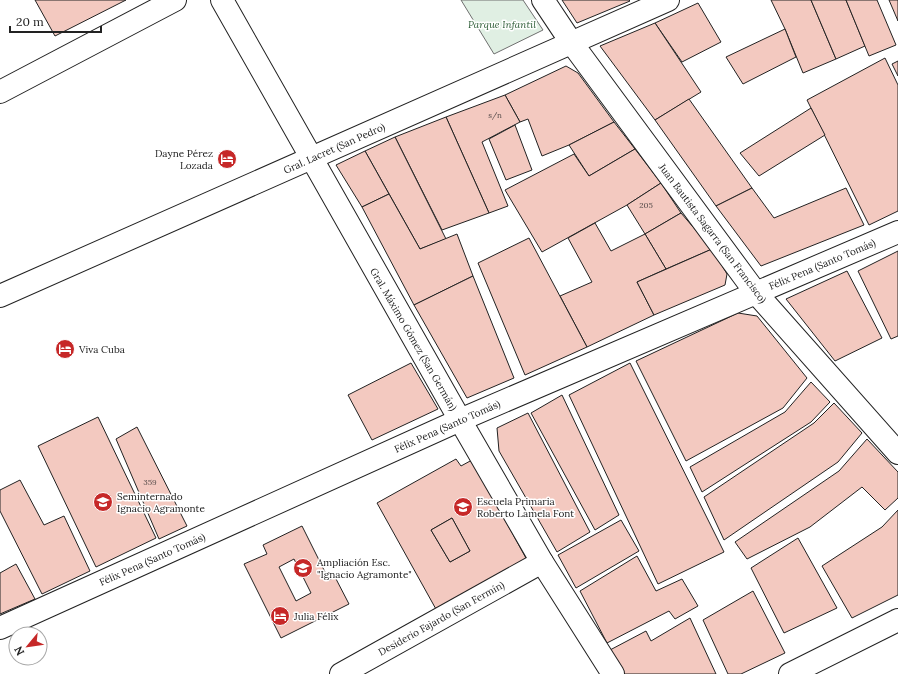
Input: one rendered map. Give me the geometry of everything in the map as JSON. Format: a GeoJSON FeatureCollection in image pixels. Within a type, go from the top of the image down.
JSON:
{"type":"FeatureCollection","features":[{"type":"Feature","properties":{"kind":"street"},"geometry":{"type":"LineString","coordinates":[[0,92],[175,0]]}},
{"type":"Feature","properties":{"kind":"street","name":"Gral. Máximo Gómez (San Germán)"},"geometry":{"type":"LineString","coordinates":[[222,0],[542,562],[613,674]]}},
{"type":"Feature","properties":{"kind":"street","name":"Juan Bautista Sagarra (San Francisco)"},"geometry":{"type":"LineString","coordinates":[[543,0],[571,42],[756,293],[898,453]]}},
{"type":"Feature","properties":{"kind":"street","name":"Gral. Lacret (San Pedro)"},"geometry":{"type":"LineString","coordinates":[[0,296],[668,0]]}},
{"type":"Feature","properties":{"kind":"street","name":"Félix Pena (Santo Tomás)"},"geometry":{"type":"LineString","coordinates":[[0,628],[460,420],[898,232]]}},
{"type":"Feature","properties":{"kind":"street","name":"Desiderio Fajardo (San Fermín)"},"geometry":{"type":"LineString","coordinates":[[341,674],[542,562]]}},
{"type":"Feature","properties":{"kind":"street"},"geometry":{"type":"LineString","coordinates":[[790,674],[898,620]]}},
{"type":"Feature","properties":{"kind":"green space","name":"Parque Infantil"},"geometry":{"type":"Polygon","coordinates":[[[461,0],[523,0],[543,30],[494,54],[461,0]]]}},
{"type":"Feature","properties":{"kind":"building"},"geometry":{"type":"Polygon","coordinates":[[[35,0],[126,0],[55,36],[35,0]]]}},
{"type":"Feature","properties":{"kind":"building"},"geometry":{"type":"Polygon","coordinates":[[[562,0],[629,0],[630,1],[577,23],[562,0]]]}},
{"type":"Feature","properties":{"kind":"building"},"geometry":{"type":"Polygon","coordinates":[[[771,0],[811,0],[836,59],[803,73],[771,0]]]}},
{"type":"Feature","properties":{"kind":"building"},"geometry":{"type":"Polygon","coordinates":[[[811,0],[846,0],[865,46],[836,59],[811,0]]]}},
{"type":"Feature","properties":{"kind":"building"},"geometry":{"type":"Polygon","coordinates":[[[846,0],[877,0],[896,45],[869,56],[846,0]]]}},
{"type":"Feature","properties":{"kind":"building"},"geometry":{"type":"Polygon","coordinates":[[[889,0],[898,0],[898,21],[889,0]]]}},
{"type":"Feature","properties":{"kind":"building"},"geometry":{"type":"Polygon","coordinates":[[[698,3],[721,42],[682,62],[655,23],[698,3]]]}},
{"type":"Feature","properties":{"kind":"building"},"geometry":{"type":"Polygon","coordinates":[[[655,23],[701,92],[655,120],[600,46],[655,23]]]}},
{"type":"Feature","properties":{"kind":"building"},"geometry":{"type":"Polygon","coordinates":[[[785,29],[796,57],[743,84],[726,57],[785,29]]]}},
{"type":"Feature","properties":{"kind":"building"},"geometry":{"type":"Polygon","coordinates":[[[885,58],[898,85],[898,211],[869,225],[807,100],[885,58]]]}},
{"type":"Feature","properties":{"kind":"building"},"geometry":{"type":"Polygon","coordinates":[[[898,61],[898,76],[892,64],[898,61]]]}},
{"type":"Feature","properties":{"kind":"building"},"geometry":{"type":"Polygon","coordinates":[[[566,66],[578,73],[614,122],[569,145],[542,156],[528,119],[520,122],[505,95],[566,66]]]}},
{"type":"Feature","properties":{"kind":"building"},"geometry":{"type":"Polygon","coordinates":[[[505,95],[520,122],[482,142],[508,206],[489,213],[446,117],[505,95]]]}},
{"type":"Feature","properties":{"kind":"building"},"geometry":{"type":"Polygon","coordinates":[[[689,99],[752,188],[716,206],[655,120],[689,99]]]}},
{"type":"Feature","properties":{"kind":"building"},"geometry":{"type":"Polygon","coordinates":[[[811,108],[825,135],[759,176],[740,153],[811,108]]]}},
{"type":"Feature","properties":{"kind":"building"},"geometry":{"type":"Polygon","coordinates":[[[446,117],[489,213],[442,230],[395,137],[446,117]]]}},
{"type":"Feature","properties":{"kind":"building"},"geometry":{"type":"Polygon","coordinates":[[[614,122],[635,149],[589,176],[569,145],[614,122]]]}},
{"type":"Feature","properties":{"kind":"building"},"geometry":{"type":"Polygon","coordinates":[[[515,125],[532,170],[506,180],[489,139],[515,125]]]}},
{"type":"Feature","properties":{"kind":"building"},"geometry":{"type":"Polygon","coordinates":[[[395,137],[446,239],[420,249],[365,151],[395,137]]]}},
{"type":"Feature","properties":{"kind":"building"},"geometry":{"type":"Polygon","coordinates":[[[635,149],[661,183],[627,205],[542,252],[505,190],[574,154],[589,176],[635,149]]]}},
{"type":"Feature","properties":{"kind":"building"},"geometry":{"type":"Polygon","coordinates":[[[365,151],[389,194],[362,207],[336,165],[365,151]]]}},
{"type":"Feature","properties":{"kind":"building"},"geometry":{"type":"Polygon","coordinates":[[[661,183],[681,213],[645,234],[627,205],[661,183]]]}},
{"type":"Feature","properties":{"kind":"building"},"geometry":{"type":"Polygon","coordinates":[[[752,188],[774,218],[846,188],[864,225],[761,266],[716,206],[752,188]]]}},
{"type":"Feature","properties":{"kind":"building"},"geometry":{"type":"Polygon","coordinates":[[[389,194],[420,249],[457,234],[473,276],[414,305],[362,207],[389,194]]]}},
{"type":"Feature","properties":{"kind":"building"},"geometry":{"type":"Polygon","coordinates":[[[681,213],[712,249],[666,269],[645,234],[681,213]]]}},
{"type":"Feature","properties":{"kind":"building"},"geometry":{"type":"Polygon","coordinates":[[[595,223],[611,251],[645,234],[666,269],[637,282],[654,315],[587,347],[560,296],[592,282],[568,238],[595,223]]]}},
{"type":"Feature","properties":{"kind":"building"},"geometry":{"type":"Polygon","coordinates":[[[529,238],[587,347],[525,375],[478,263],[529,238]]]}},
{"type":"Feature","properties":{"kind":"building"},"geometry":{"type":"Polygon","coordinates":[[[712,249],[727,274],[725,285],[654,315],[637,282],[712,249]]]}},
{"type":"Feature","properties":{"kind":"building"},"geometry":{"type":"Polygon","coordinates":[[[898,251],[898,336],[891,339],[858,271],[898,251]]]}},
{"type":"Feature","properties":{"kind":"building"},"geometry":{"type":"Polygon","coordinates":[[[847,271],[882,338],[835,361],[786,299],[847,271]]]}},
{"type":"Feature","properties":{"kind":"building"},"geometry":{"type":"Polygon","coordinates":[[[473,276],[514,378],[467,398],[414,305],[473,276]]]}},
{"type":"Feature","properties":{"kind":"building"},"geometry":{"type":"Polygon","coordinates":[[[738,313],[757,316],[807,378],[783,408],[686,461],[636,361],[738,313]]]}},
{"type":"Feature","properties":{"kind":"building"},"geometry":{"type":"Polygon","coordinates":[[[411,363],[438,409],[372,440],[348,395],[411,363]]]}},
{"type":"Feature","properties":{"kind":"building"},"geometry":{"type":"Polygon","coordinates":[[[630,363],[724,552],[658,584],[569,395],[630,363]]]}},
{"type":"Feature","properties":{"kind":"building"},"geometry":{"type":"Polygon","coordinates":[[[811,382],[830,402],[811,422],[702,492],[690,467],[785,412],[811,382]]]}},
{"type":"Feature","properties":{"kind":"building"},"geometry":{"type":"Polygon","coordinates":[[[562,395],[619,515],[595,530],[531,413],[562,395]]]}},
{"type":"Feature","properties":{"kind":"building"},"geometry":{"type":"Polygon","coordinates":[[[834,403],[862,433],[838,462],[724,540],[704,497],[814,423],[834,403]]]}},
{"type":"Feature","properties":{"kind":"building"},"geometry":{"type":"Polygon","coordinates":[[[528,413],[590,532],[557,552],[499,451],[497,428],[528,413]]]}},
{"type":"Feature","properties":{"kind":"building"},"geometry":{"type":"Polygon","coordinates":[[[98,417],[156,538],[96,567],[38,446],[98,417]]]}},
{"type":"Feature","properties":{"kind":"building"},"geometry":{"type":"Polygon","coordinates":[[[137,427],[187,526],[159,539],[116,439],[137,427]]]}},
{"type":"Feature","properties":{"kind":"building"},"geometry":{"type":"Polygon","coordinates":[[[867,439],[898,472],[898,498],[885,510],[862,487],[810,527],[747,559],[735,542],[839,471],[867,439]]]}},
{"type":"Feature","properties":{"kind":"building"},"geometry":{"type":"Polygon","coordinates":[[[456,459],[461,466],[472,460],[527,560],[437,611],[377,503],[456,459]],[[452,518],[431,530],[450,562],[470,551],[452,518]]]}},
{"type":"Feature","properties":{"kind":"building"},"geometry":{"type":"Polygon","coordinates":[[[20,480],[44,525],[64,516],[90,571],[42,594],[0,511],[0,490],[20,480]]]}},
{"type":"Feature","properties":{"kind":"building"},"geometry":{"type":"Polygon","coordinates":[[[898,510],[898,595],[852,618],[822,566],[882,527],[898,510]]]}},
{"type":"Feature","properties":{"kind":"building"},"geometry":{"type":"Polygon","coordinates":[[[452,518],[470,551],[450,562],[431,530],[452,518]]]}},
{"type":"Feature","properties":{"kind":"building"},"geometry":{"type":"Polygon","coordinates":[[[621,520],[639,551],[576,588],[558,555],[621,520]]]}},
{"type":"Feature","properties":{"kind":"building"},"geometry":{"type":"Polygon","coordinates":[[[302,526],[329,580],[335,577],[349,604],[281,638],[244,564],[267,554],[263,545],[302,526]],[[294,559],[279,567],[296,601],[311,593],[294,559]]]}},
{"type":"Feature","properties":{"kind":"building"},"geometry":{"type":"Polygon","coordinates":[[[798,538],[837,608],[784,633],[751,568],[798,538]]]}},
{"type":"Feature","properties":{"kind":"building"},"geometry":{"type":"Polygon","coordinates":[[[637,556],[656,591],[682,579],[698,606],[675,619],[669,611],[607,643],[580,591],[637,556]]]}},
{"type":"Feature","properties":{"kind":"building"},"geometry":{"type":"Polygon","coordinates":[[[16,564],[35,599],[0,614],[0,573],[16,564]]]}},
{"type":"Feature","properties":{"kind":"building"},"geometry":{"type":"Polygon","coordinates":[[[753,591],[785,653],[741,674],[728,674],[703,620],[753,591]]]}},
{"type":"Feature","properties":{"kind":"building"},"geometry":{"type":"Polygon","coordinates":[[[690,618],[716,674],[624,674],[610,650],[646,631],[651,641],[690,618]]]}},
{"type":"Feature","properties":{"kind":"place","name":"Dayne Pérez Lozada"},"geometry":{"type":"Point","coordinates":[227,159]}},
{"type":"Feature","properties":{"kind":"place","name":"Viva Cuba"},"geometry":{"type":"Point","coordinates":[65,349]}},
{"type":"Feature","properties":{"kind":"place","name":"Seminternado Ignacio Agramonte"},"geometry":{"type":"Point","coordinates":[103,502]}},
{"type":"Feature","properties":{"kind":"place","name":"Escuela Primaria Roberto Lamela Font"},"geometry":{"type":"Point","coordinates":[463,507]}},
{"type":"Feature","properties":{"kind":"place","name":"Ampliación Esc. \"Ignacio Agramonte\""},"geometry":{"type":"Point","coordinates":[303,568]}},
{"type":"Feature","properties":{"kind":"place","name":"Julia Félix"},"geometry":{"type":"Point","coordinates":[280,616]}}]}
